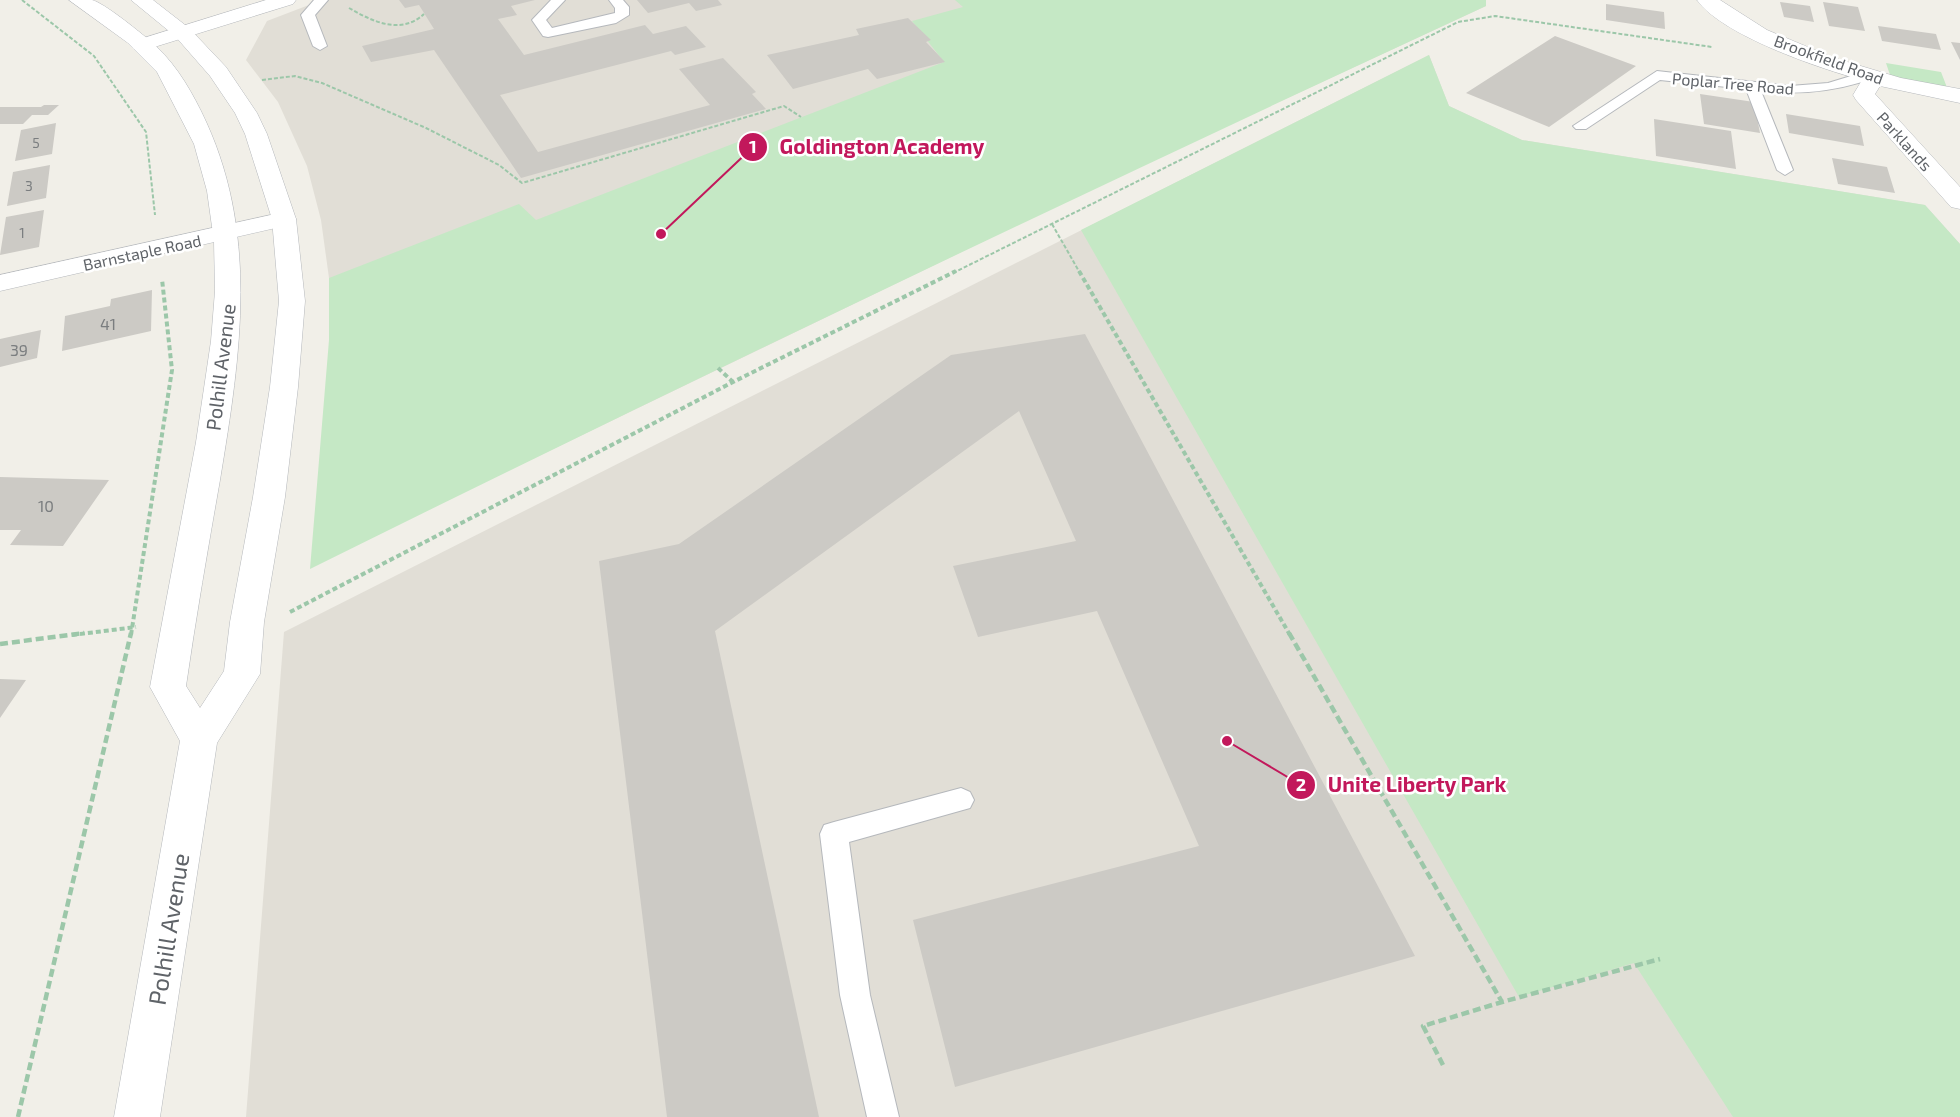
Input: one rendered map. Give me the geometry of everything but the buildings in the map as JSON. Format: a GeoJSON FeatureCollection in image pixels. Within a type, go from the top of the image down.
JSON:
{"type":"FeatureCollection","features":[{"type":"Feature","properties":{"kind":"street","name":"Polhill Avenue"},"geometry":{"type":"LineString","coordinates":[[79,0],[125,31],[165,67],[199,123],[212,155],[226,233],[229,316],[218,398],[168,687],[199,740]]}},
{"type":"Feature","properties":{"kind":"street","name":"Polhill Avenue"},"geometry":{"type":"LineString","coordinates":[[137,1117],[199,740],[242,674],[247,622],[269,497],[284,387],[292,301],[284,219],[256,134],[246,112],[218,72],[183,32],[141,0]]}},
{"type":"Feature","properties":{"kind":"street"},"geometry":{"type":"LineString","coordinates":[[141,45],[286,0]]}},
{"type":"Feature","properties":{"kind":"street","name":"Brookfield Road"},"geometry":{"type":"LineString","coordinates":[[1707,0],[1723,15],[1752,30],[1867,76],[1960,96]]}},
{"type":"Feature","properties":{"kind":"street","name":"Parklands"},"geometry":{"type":"LineString","coordinates":[[1867,76],[1864,95],[1960,202]]}},
{"type":"Feature","properties":{"kind":"street","name":"Barnstaple Road"},"geometry":{"type":"LineString","coordinates":[[0,283],[284,219]]}},
{"type":"Feature","properties":{"kind":"lane"},"geometry":{"type":"LineString","coordinates":[[320,46],[308,15],[321,0]]}},
{"type":"Feature","properties":{"kind":"lane"},"geometry":{"type":"LineString","coordinates":[[558,0],[539,20],[548,33],[611,20],[622,15],[622,7],[616,0]]}},
{"type":"Feature","properties":{"kind":"lane","name":"Poplar Tree Road"},"geometry":{"type":"LineString","coordinates":[[1581,126],[1658,75],[1790,90],[1829,87],[1867,76]]}},
{"type":"Feature","properties":{"kind":"lane"},"geometry":{"type":"LineString","coordinates":[[1752,86],[1785,170]]}},
{"type":"Feature","properties":{"kind":"lane"},"geometry":{"type":"LineString","coordinates":[[883,1117],[855,996],[834,834],[961,800]]}},
{"type":"Feature","properties":{"kind":"path"},"geometry":{"type":"LineString","coordinates":[[18,1117],[132,629],[172,370],[146,132],[94,56],[22,0]]}},
{"type":"Feature","properties":{"kind":"path"},"geometry":{"type":"LineString","coordinates":[[342,4],[372,21],[389,25],[420,20],[424,14]]}},
{"type":"Feature","properties":{"kind":"path"},"geometry":{"type":"LineString","coordinates":[[247,622],[281,617],[733,382],[1458,22],[1496,16],[1717,48]]}},
{"type":"Feature","properties":{"kind":"path"},"geometry":{"type":"LineString","coordinates":[[261,80],[295,76],[322,83],[426,128],[499,165],[522,183],[784,106],[801,117]]}},
{"type":"Feature","properties":{"kind":"path"},"geometry":{"type":"LineString","coordinates":[[1052,224],[1502,1002]]}},
{"type":"Feature","properties":{"kind":"path"},"geometry":{"type":"LineString","coordinates":[[718,368],[733,382]]}},
{"type":"Feature","properties":{"kind":"path"},"geometry":{"type":"LineString","coordinates":[[0,644],[132,629],[179,613]]}},
{"type":"Feature","properties":{"kind":"path"},"geometry":{"type":"LineString","coordinates":[[1443,1065],[1423,1026],[1660,958]]}},
{"type":"Feature","properties":{"kind":"shaded area"},"geometry":{"type":"Polygon","coordinates":[[[322,0],[1486,0],[1486,6],[1127,172],[493,478],[329,278],[321,220],[307,166],[278,102],[246,60],[267,21],[322,0]]]}},
{"type":"Feature","properties":{"kind":"shaded area"},"geometry":{"type":"Polygon","coordinates":[[[1429,55],[1449,106],[1522,140],[1925,205],[1960,244],[1960,1117],[246,1117],[284,632],[1429,55]]]}},
{"type":"Feature","properties":{"kind":"green space"},"geometry":{"type":"Polygon","coordinates":[[[955,0],[1486,0],[1486,6],[896,284],[310,569],[329,340],[329,278],[519,204],[536,220],[944,62],[912,21],[963,7],[955,0]]]}},
{"type":"Feature","properties":{"kind":"green space"},"geometry":{"type":"Polygon","coordinates":[[[1429,55],[1449,106],[1522,140],[1925,205],[1960,244],[1960,1117],[1733,1117],[1634,963],[1519,997],[1081,230],[1429,55]]]}},
{"type":"Feature","properties":{"kind":"green space"},"geometry":{"type":"Polygon","coordinates":[[[1886,63],[1941,72],[1948,90],[1891,78],[1886,63]]]}},
{"type":"Feature","properties":{"kind":"place","name":"Goldington Academy"},"geometry":{"type":"Point","coordinates":[661,234]}},
{"type":"Feature","properties":{"kind":"place","name":"Unite Liberty Park"},"geometry":{"type":"Point","coordinates":[1227,741]}}]}
